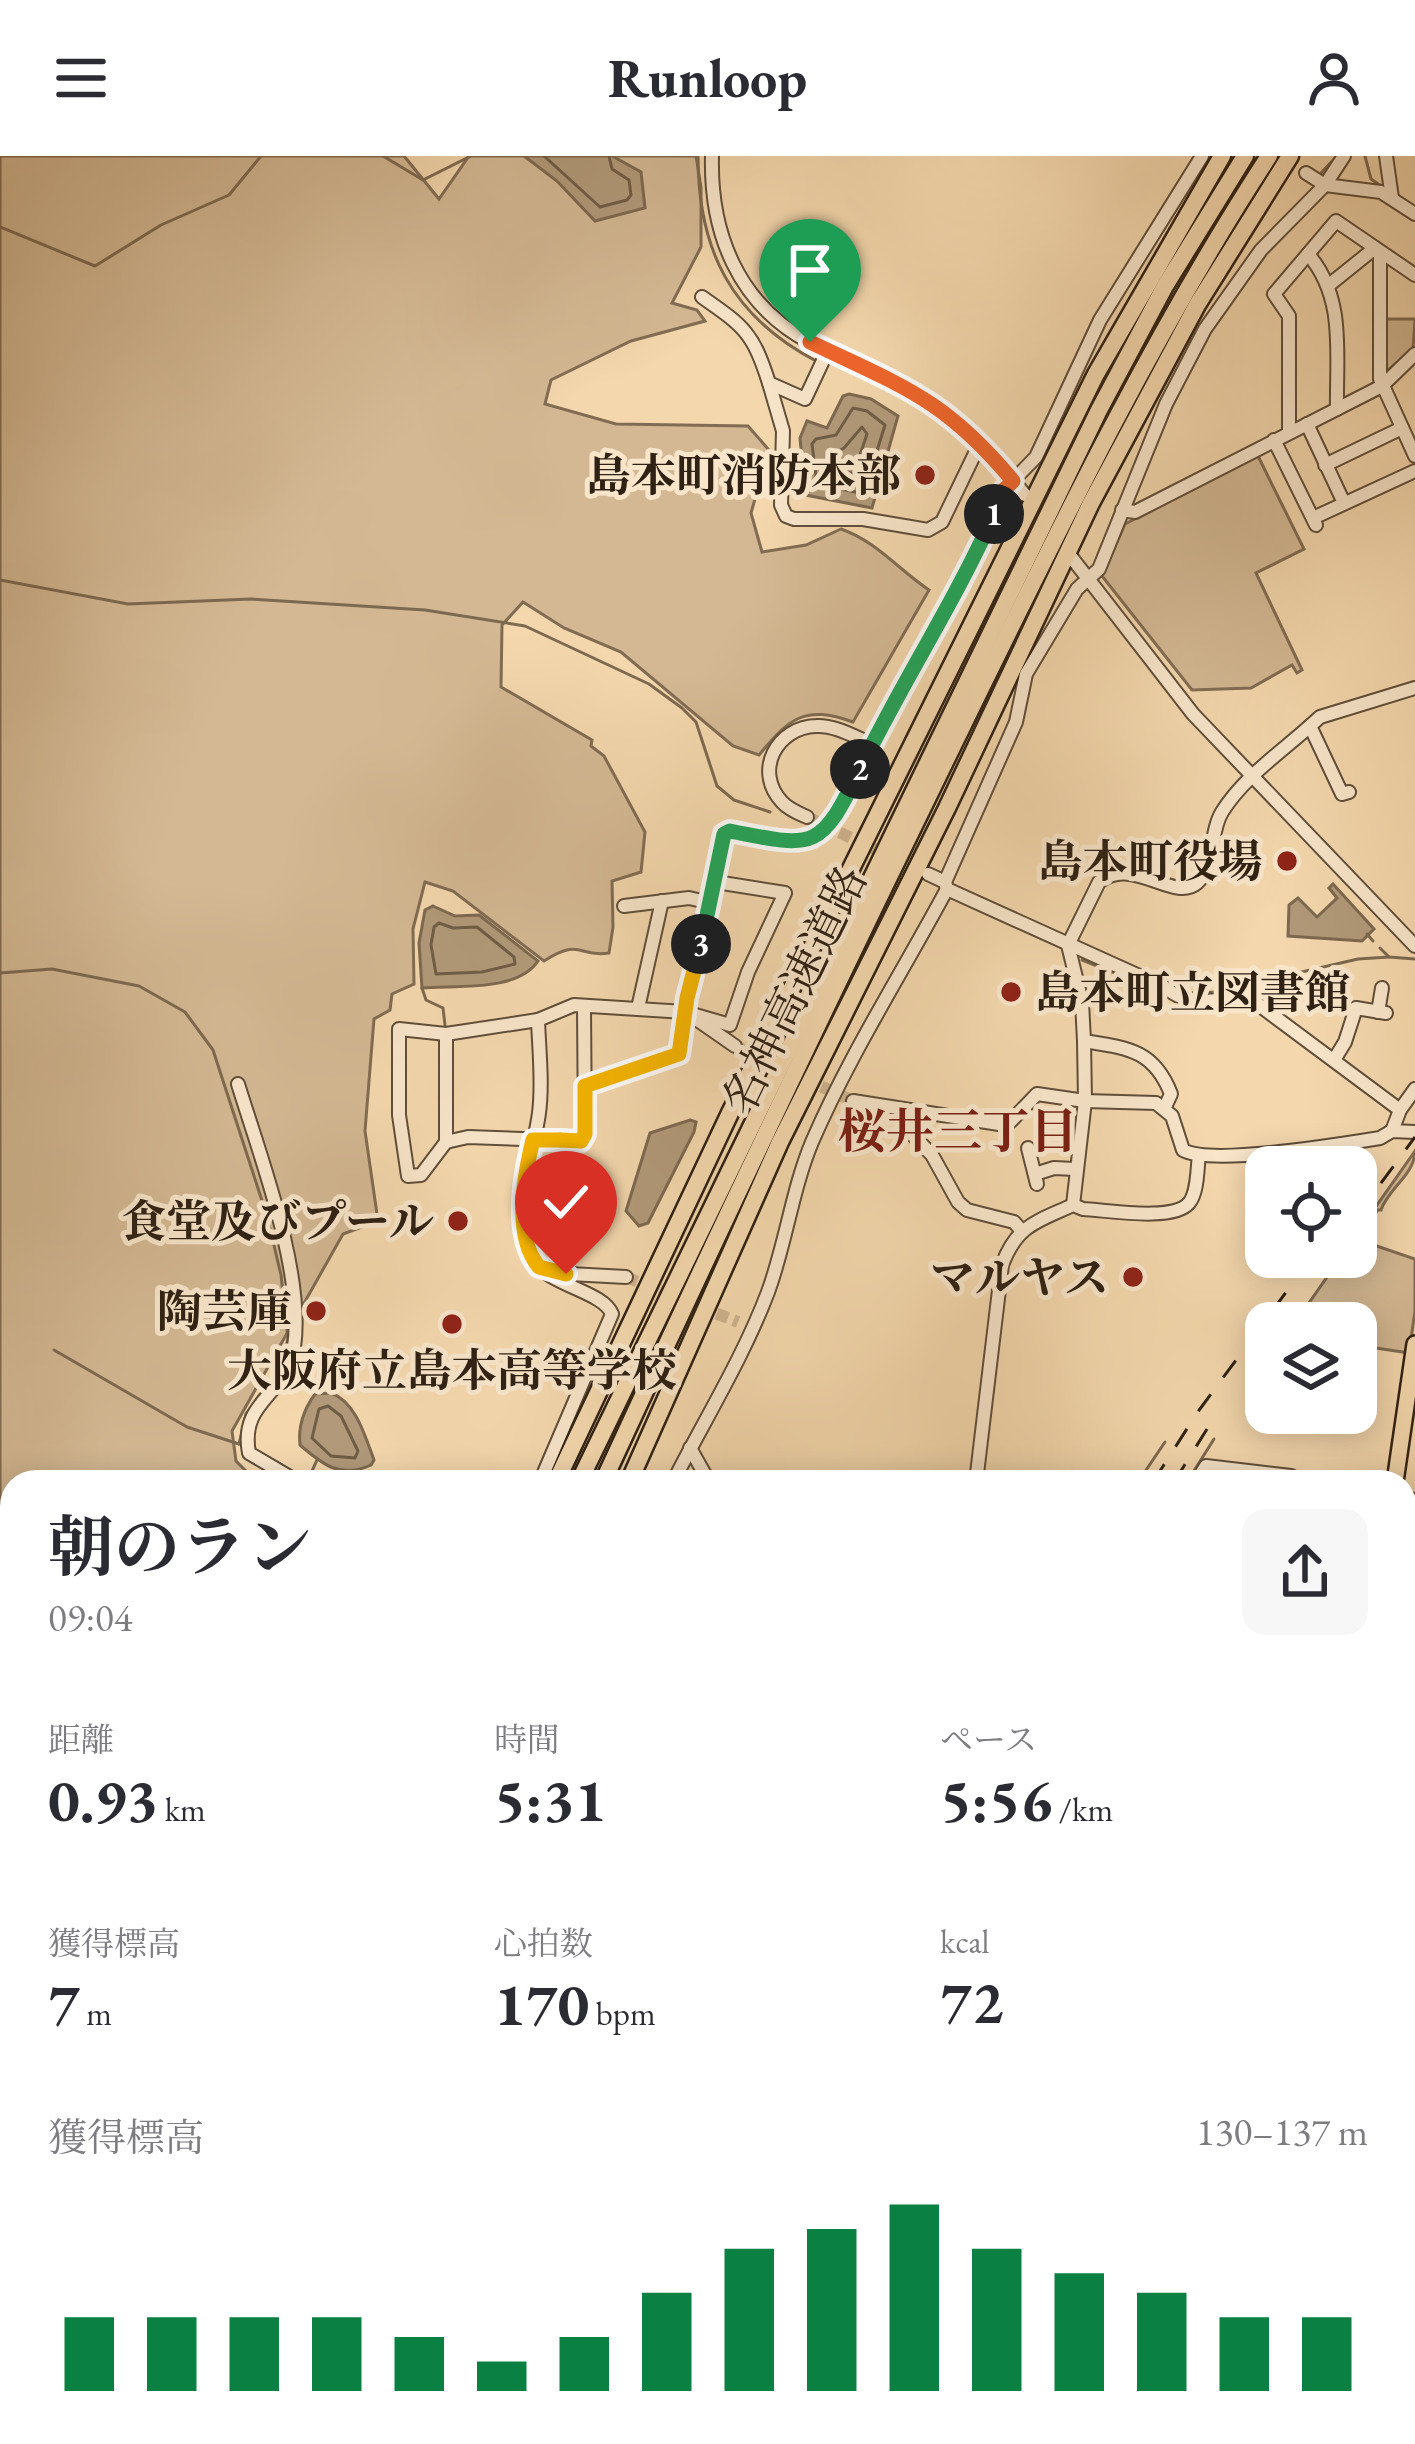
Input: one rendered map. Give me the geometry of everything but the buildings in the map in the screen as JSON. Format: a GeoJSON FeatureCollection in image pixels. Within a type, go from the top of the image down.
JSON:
{"type":"FeatureCollection","features":[{"type":"Feature","properties":{"kind":"highway","name":"名神高速道路"},"geometry":{"type":"LineString","coordinates":[[562,1470],[730,1113],[1096,374],[1222,156]]}},
{"type":"Feature","properties":{"kind":"highway","name":"名神高速道路"},"geometry":{"type":"LineString","coordinates":[[585,1470],[1109,389],[1245,156]]}},
{"type":"Feature","properties":{"kind":"highway","name":"名神高速道路"},"geometry":{"type":"LineString","coordinates":[[609,1470],[773,1115],[1052,544],[1159,335],[1269,156]]}},
{"type":"Feature","properties":{"kind":"highway","name":"名神高速道路"},"geometry":{"type":"LineString","coordinates":[[634,1470],[780,1142],[937,828],[1081,524],[1197,305],[1290,156]]}},
{"type":"Feature","properties":{"kind":"main road"},"geometry":{"type":"LineString","coordinates":[[1397,1470],[1415,1344]]}},
{"type":"Feature","properties":{"kind":"street"},"geometry":{"type":"LineString","coordinates":[[712,156],[714,211],[721,239],[740,277],[783,431],[781,505],[785,516],[863,519],[928,530],[942,522],[980,443]]}},
{"type":"Feature","properties":{"kind":"street"},"geometry":{"type":"LineString","coordinates":[[585,1086],[679,1054],[720,843],[730,831],[802,842],[826,831],[906,675],[963,583],[1004,490],[1036,457],[1100,320],[1202,156]]}},
{"type":"Feature","properties":{"kind":"street"},"geometry":{"type":"LineString","coordinates":[[679,1470],[752,1333],[813,1140],[946,886],[1016,722],[1025,674],[1088,578],[1099,569],[1166,404],[1205,329],[1261,250],[1324,185],[1344,156]]}},
{"type":"Feature","properties":{"kind":"street"},"geometry":{"type":"LineString","coordinates":[[1386,156],[1392,198]]}},
{"type":"Feature","properties":{"kind":"street"},"geometry":{"type":"LineString","coordinates":[[1306,173],[1324,185],[1373,190],[1415,214]]}},
{"type":"Feature","properties":{"kind":"street"},"geometry":{"type":"LineString","coordinates":[[1289,432],[1289,316],[1274,294],[1336,221],[1415,275]]}},
{"type":"Feature","properties":{"kind":"street"},"geometry":{"type":"LineString","coordinates":[[1329,284],[1377,250]]}},
{"type":"Feature","properties":{"kind":"street"},"geometry":{"type":"LineString","coordinates":[[1377,250],[1382,386],[1415,457]]}},
{"type":"Feature","properties":{"kind":"street"},"geometry":{"type":"LineString","coordinates":[[1308,254],[1335,298],[1337,409]]}},
{"type":"Feature","properties":{"kind":"street"},"geometry":{"type":"LineString","coordinates":[[702,297],[748,310],[906,386],[954,418],[1025,495]]}},
{"type":"Feature","properties":{"kind":"street"},"geometry":{"type":"LineString","coordinates":[[769,383],[805,399],[828,350]]}},
{"type":"Feature","properties":{"kind":"street"},"geometry":{"type":"LineString","coordinates":[[1122,510],[1135,512],[1382,386],[1415,355]]}},
{"type":"Feature","properties":{"kind":"street"},"geometry":{"type":"LineString","coordinates":[[1307,424],[1344,503]]}},
{"type":"Feature","properties":{"kind":"street"},"geometry":{"type":"LineString","coordinates":[[1325,465],[1402,428]]}},
{"type":"Feature","properties":{"kind":"street"},"geometry":{"type":"LineString","coordinates":[[1274,440],[1314,521],[1415,471]]}},
{"type":"Feature","properties":{"kind":"street"},"geometry":{"type":"LineString","coordinates":[[1072,558],[1193,714],[1415,946]]}},
{"type":"Feature","properties":{"kind":"street"},"geometry":{"type":"LineString","coordinates":[[1072,1205],[1085,1101],[1082,1002],[1068,945],[1099,883],[1108,875],[1129,872],[1180,887],[1199,881],[1219,816],[1252,778],[1315,722],[1415,688]]}},
{"type":"Feature","properties":{"kind":"street"},"geometry":{"type":"LineString","coordinates":[[1315,722],[1342,795]]}},
{"type":"Feature","properties":{"kind":"street"},"geometry":{"type":"LineString","coordinates":[[806,818],[783,805],[772,788],[769,766],[789,731],[825,726],[872,744]]}},
{"type":"Feature","properties":{"kind":"street"},"geometry":{"type":"LineString","coordinates":[[928,874],[1194,1004],[1245,999],[1258,1005],[1400,1110]]}},
{"type":"Feature","properties":{"kind":"street"},"geometry":{"type":"LineString","coordinates":[[446,1034],[446,1142],[421,1175],[408,1176],[400,1115],[400,1029],[446,1034],[538,1020],[561,1008],[685,1012],[730,1025],[748,972],[785,893],[716,882]]}},
{"type":"Feature","properties":{"kind":"street"},"geometry":{"type":"LineString","coordinates":[[624,906],[689,898],[711,903]]}},
{"type":"Feature","properties":{"kind":"street"},"geometry":{"type":"LineString","coordinates":[[638,1008],[662,901]]}},
{"type":"Feature","properties":{"kind":"street"},"geometry":{"type":"LineString","coordinates":[[1334,1060],[1346,1042],[1354,1010],[1382,1012],[1382,988]]}},
{"type":"Feature","properties":{"kind":"street"},"geometry":{"type":"LineString","coordinates":[[446,1142],[469,1137],[581,1141],[585,1134],[584,1008]]}},
{"type":"Feature","properties":{"kind":"street"},"geometry":{"type":"LineString","coordinates":[[685,1012],[734,1046]]}},
{"type":"Feature","properties":{"kind":"street"},"geometry":{"type":"LineString","coordinates":[[538,1020],[540,1109],[526,1169],[524,1238],[532,1260],[565,1286],[606,1302],[612,1314],[545,1470]]}},
{"type":"Feature","properties":{"kind":"street"},"geometry":{"type":"LineString","coordinates":[[1084,1041],[1150,1058],[1159,1066],[1171,1094],[1165,1107],[1183,1150],[1199,1155],[1295,1152],[1380,1138],[1392,1131],[1415,1132]]}},
{"type":"Feature","properties":{"kind":"street"},"geometry":{"type":"LineString","coordinates":[[238,1084],[288,1258],[295,1305],[292,1360],[248,1419],[249,1453],[278,1470]]}},
{"type":"Feature","properties":{"kind":"street"},"geometry":{"type":"LineString","coordinates":[[1392,1131],[1415,1089]]}},
{"type":"Feature","properties":{"kind":"street"},"geometry":{"type":"LineString","coordinates":[[853,1101],[999,1124],[1010,1122],[1037,1094],[1085,1101],[1144,1101],[1165,1107]]}},
{"type":"Feature","properties":{"kind":"street"},"geometry":{"type":"LineString","coordinates":[[904,1112],[905,1127],[932,1155],[958,1202],[1021,1229]]}},
{"type":"Feature","properties":{"kind":"street"},"geometry":{"type":"LineString","coordinates":[[1028,1148],[1036,1179],[1054,1168],[1076,1169]]}},
{"type":"Feature","properties":{"kind":"street"},"geometry":{"type":"LineString","coordinates":[[977,1470],[1002,1265],[1021,1229],[1072,1205],[1083,1210],[1179,1210],[1193,1196],[1199,1155]]}},
{"type":"Feature","properties":{"kind":"street"},"geometry":{"type":"LineString","coordinates":[[551,1273],[626,1277]]}},
{"type":"Feature","properties":{"kind":"street"},"geometry":{"type":"LineString","coordinates":[[737,1322],[752,1333]]}},
{"type":"Feature","properties":{"kind":"street"},"geometry":{"type":"LineString","coordinates":[[690,1448],[702,1470]]}},
{"type":"Feature","properties":{"kind":"street"},"geometry":{"type":"LineString","coordinates":[[1204,1470],[1207,1466],[1241,1470]]}},
{"type":"Feature","properties":{"kind":"shaded area"},"geometry":{"type":"Polygon","coordinates":[[[0,156],[404,156],[439,199],[469,156],[696,156],[701,247],[672,303],[697,310],[705,321],[631,341],[551,380],[545,404],[616,424],[748,426],[769,450],[751,513],[762,552],[806,545],[841,529],[876,548],[929,590],[853,722],[822,714],[799,718],[759,755],[733,746],[621,652],[564,628],[523,602],[502,625],[501,687],[592,740],[591,746],[604,756],[645,832],[641,872],[612,881],[609,953],[573,949],[544,961],[453,891],[425,882],[413,929],[414,984],[392,994],[390,1010],[374,1019],[365,1131],[378,1221],[343,1234],[232,1431],[236,1461],[245,1470],[0,1470],[0,156]]]}},
{"type":"Feature","properties":{"kind":"shaded area"},"geometry":{"type":"Polygon","coordinates":[[[1383,319],[1415,319],[1413,349],[1385,373],[1383,319]]]}},
{"type":"Feature","properties":{"kind":"shaded area"},"geometry":{"type":"Polygon","coordinates":[[[1258,456],[1304,549],[1256,573],[1302,670],[1297,673],[1292,665],[1251,688],[1192,690],[1102,576],[1125,524],[1258,456]]]}},
{"type":"Feature","properties":{"kind":"shaded area"},"geometry":{"type":"Polygon","coordinates":[[[1415,1151],[1406,1174],[1381,1210],[1377,1205],[1415,1151]]]}},
{"type":"Feature","properties":{"kind":"shaded area"},"geometry":{"type":"Polygon","coordinates":[[[1377,1246],[1415,1259],[1409,1353],[1377,1348],[1377,1302],[1310,1302],[1326,1278],[1377,1278],[1377,1246]]]}},
{"type":"Feature","properties":{"kind":"water"},"geometry":{"type":"Polygon","coordinates":[[[524,156],[612,156],[641,172],[645,208],[595,221],[557,181],[524,156]]]}},
{"type":"Feature","properties":{"kind":"water"},"geometry":{"type":"Polygon","coordinates":[[[843,396],[871,399],[898,416],[872,508],[805,495],[800,438],[807,421],[827,428],[843,396]]]}},
{"type":"Feature","properties":{"kind":"water"},"geometry":{"type":"Polygon","coordinates":[[[1333,884],[1374,929],[1362,941],[1288,936],[1289,905],[1298,898],[1317,917],[1337,898],[1329,888],[1333,884]]]}},
{"type":"Feature","properties":{"kind":"water"},"geometry":{"type":"Polygon","coordinates":[[[433,906],[455,916],[479,915],[538,961],[529,971],[501,982],[422,988],[419,943],[425,910],[433,906]]]}},
{"type":"Feature","properties":{"kind":"water"},"geometry":{"type":"Polygon","coordinates":[[[696,1122],[694,1132],[648,1223],[639,1226],[626,1211],[650,1133],[696,1122]]]}},
{"type":"Feature","properties":{"kind":"water"},"geometry":{"type":"Polygon","coordinates":[[[331,1393],[347,1404],[374,1460],[371,1465],[355,1470],[333,1468],[300,1445],[301,1425],[315,1394],[331,1393]]]}},
{"type":"Feature","properties":{"kind":"waterway"},"geometry":{"type":"LineString","coordinates":[[0,227],[95,266],[161,225],[229,195],[261,156]]}},
{"type":"Feature","properties":{"kind":"waterway"},"geometry":{"type":"LineString","coordinates":[[383,156],[423,180],[471,156]]}},
{"type":"Feature","properties":{"kind":"waterway"},"geometry":{"type":"LineString","coordinates":[[698,156],[704,221],[725,277],[762,323],[816,361]]}},
{"type":"Feature","properties":{"kind":"waterway"},"geometry":{"type":"LineString","coordinates":[[1320,174],[1337,156]]}},
{"type":"Feature","properties":{"kind":"waterway"},"geometry":{"type":"LineString","coordinates":[[1365,156],[1371,179],[1384,188]]}},
{"type":"Feature","properties":{"kind":"waterway"},"geometry":{"type":"LineString","coordinates":[[0,580],[128,604],[251,599],[425,610],[525,626],[649,684],[682,708],[696,722],[717,786],[734,800],[770,812]]}},
{"type":"Feature","properties":{"kind":"waterway"},"geometry":{"type":"LineString","coordinates":[[1367,934],[1373,941]]}},
{"type":"Feature","properties":{"kind":"waterway"},"geometry":{"type":"LineString","coordinates":[[1380,948],[1389,957],[1415,959]]}},
{"type":"Feature","properties":{"kind":"waterway"},"geometry":{"type":"LineString","coordinates":[[1186,993],[1214,992],[1358,959],[1389,957]]}},
{"type":"Feature","properties":{"kind":"waterway"},"geometry":{"type":"LineString","coordinates":[[1082,960],[1153,988]]}},
{"type":"Feature","properties":{"kind":"waterway"},"geometry":{"type":"LineString","coordinates":[[0,973],[52,969],[139,986],[185,1012],[213,1050],[267,1216],[281,1275],[288,1339],[279,1371],[246,1414],[239,1444]]}},
{"type":"Feature","properties":{"kind":"waterway"},"geometry":{"type":"LineString","coordinates":[[422,988],[426,1000],[443,1008],[445,1025]]}},
{"type":"Feature","properties":{"kind":"waterway"},"geometry":{"type":"LineString","coordinates":[[54,1350],[187,1427],[239,1444]]}},
{"type":"Feature","properties":{"kind":"waterway"},"geometry":{"type":"LineString","coordinates":[[1195,1470],[1214,1439]]}},
{"type":"Feature","properties":{"kind":"waterway"},"geometry":{"type":"LineString","coordinates":[[1146,1470],[1165,1442]]}},
{"type":"Feature","properties":{"kind":"waterway"},"geometry":{"type":"LineString","coordinates":[[259,1452],[282,1465]]}},
{"type":"Feature","properties":{"kind":"waterway"},"geometry":{"type":"LineString","coordinates":[[312,1470],[317,1460]]}},
{"type":"Feature","properties":{"kind":"tunnel"},"geometry":{"type":"LineString","coordinates":[[807,817],[887,855]]}},
{"type":"Feature","properties":{"kind":"tunnel"},"geometry":{"type":"LineString","coordinates":[[735,1046],[787,1070]]}},
{"type":"Feature","properties":{"kind":"tunnel"},"geometry":{"type":"LineString","coordinates":[[805,1079],[853,1101]]}},
{"type":"Feature","properties":{"kind":"tunnel"},"geometry":{"type":"LineString","coordinates":[[626,1277],[675,1297]]}},
{"type":"Feature","properties":{"kind":"tunnel"},"geometry":{"type":"LineString","coordinates":[[700,1307],[738,1322]]}},
{"type":"Feature","properties":{"kind":"railway"},"geometry":{"type":"LineString","coordinates":[[1377,1189],[1415,1137]]}},
{"type":"Feature","properties":{"kind":"railway"},"geometry":{"type":"LineString","coordinates":[[1161,1470],[1297,1278]]}},
{"type":"Feature","properties":{"kind":"railway"},"geometry":{"type":"LineString","coordinates":[[1181,1470],[1207,1429]]}},
{"type":"Feature","properties":{"kind":"place","name":"島本町消防本部"},"geometry":{"type":"Point","coordinates":[925,475]}},
{"type":"Feature","properties":{"kind":"place","name":"島本町役場"},"geometry":{"type":"Point","coordinates":[1287,861]}},
{"type":"Feature","properties":{"kind":"place","name":"島本町立図書館"},"geometry":{"type":"Point","coordinates":[1011,992]}},
{"type":"Feature","properties":{"kind":"place","name":"食堂及びプール"},"geometry":{"type":"Point","coordinates":[458,1221]}},
{"type":"Feature","properties":{"kind":"place","name":"マルヤス"},"geometry":{"type":"Point","coordinates":[1133,1277]}},
{"type":"Feature","properties":{"kind":"place","name":"陶芸庫"},"geometry":{"type":"Point","coordinates":[316,1311]}},
{"type":"Feature","properties":{"kind":"place","name":"大阪府立島本高等学校"},"geometry":{"type":"Point","coordinates":[452,1324]}},
{"type":"Feature","properties":{"kind":"district","name":"桜井三丁目"},"geometry":{"type":"Point","coordinates":[958,1131]}},
{"type":"Feature","properties":{"kind":"route"},"geometry":{"type":"LineString","coordinates":[[566,1274],[539,1267],[524,1238],[526,1169],[533,1140],[581,1141],[585,1086],[679,1054],[724,834],[802,842],[826,831],[906,675],[963,583],[1004,490],[1013,481],[940,408],[886,375],[810,342]]}}]}
